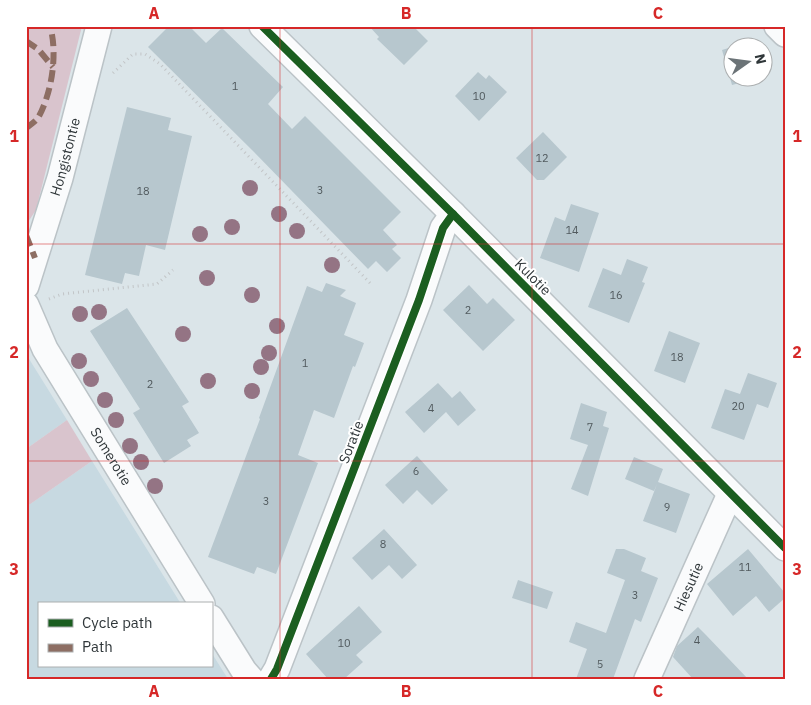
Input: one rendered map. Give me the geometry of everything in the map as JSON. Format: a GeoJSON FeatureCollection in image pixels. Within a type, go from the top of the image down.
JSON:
{"type":"FeatureCollection","features":[{"type":"Feature","properties":{"kind":"street","name":"Hongistontie"},"geometry":{"type":"LineString","coordinates":[[27,300],[99,26]]}},
{"type":"Feature","properties":{"kind":"street","name":"Kulotie"},"geometry":{"type":"LineString","coordinates":[[262,26],[453,214],[785,548]]}},
{"type":"Feature","properties":{"kind":"street"},"geometry":{"type":"LineString","coordinates":[[777,26],[785,34]]}},
{"type":"Feature","properties":{"kind":"street","name":"Soratie"},"geometry":{"type":"LineString","coordinates":[[271,679],[277,669],[419,300],[443,228],[453,214]]}},
{"type":"Feature","properties":{"kind":"street","name":"Somerotie"},"geometry":{"type":"LineString","coordinates":[[27,300],[45,349],[201,602]]}},
{"type":"Feature","properties":{"kind":"street","name":"Hiesutie"},"geometry":{"type":"LineString","coordinates":[[647,679],[730,494]]}},
{"type":"Feature","properties":{"kind":"street"},"geometry":{"type":"LineString","coordinates":[[212,620],[244,671],[252,679]]}},
{"type":"Feature","properties":{"kind":"path"},"geometry":{"type":"LineString","coordinates":[[111,76],[133,54],[145,54],[160,64],[370,283]]}},
{"type":"Feature","properties":{"kind":"path"},"geometry":{"type":"LineString","coordinates":[[27,300],[62,294],[157,284],[174,270]]}},
{"type":"Feature","properties":{"kind":"shaded area"},"geometry":{"type":"Polygon","coordinates":[[[26,26],[82,26],[36,210],[26,225],[26,26]]]}},
{"type":"Feature","properties":{"kind":"shaded area"},"geometry":{"type":"Polygon","coordinates":[[[26,354],[67,420],[26,449],[26,354]]]}},
{"type":"Feature","properties":{"kind":"shaded area"},"geometry":{"type":"Polygon","coordinates":[[[67,420],[92,461],[26,507],[26,449],[67,420]]]}},
{"type":"Feature","properties":{"kind":"shaded area"},"geometry":{"type":"Polygon","coordinates":[[[92,461],[180,602],[38,602],[38,668],[212,668],[212,654],[228,679],[26,679],[26,507],[92,461]]]}},
{"type":"Feature","properties":{"kind":"building"},"geometry":{"type":"Polygon","coordinates":[[[169,26],[189,26],[206,43],[222,28],[283,87],[268,104],[292,129],[305,116],[401,212],[383,230],[397,245],[392,249],[401,258],[387,272],[376,261],[368,269],[148,47],[169,26]]]}},
{"type":"Feature","properties":{"kind":"building"},"geometry":{"type":"Polygon","coordinates":[[[369,26],[413,26],[428,41],[404,65],[377,39],[379,37],[369,26]]]}},
{"type":"Feature","properties":{"kind":"building"},"geometry":{"type":"Polygon","coordinates":[[[478,72],[486,79],[489,75],[507,92],[479,121],[455,96],[478,72]]]}},
{"type":"Feature","properties":{"kind":"building"},"geometry":{"type":"Polygon","coordinates":[[[127,107],[171,118],[168,130],[192,136],[165,250],[146,245],[139,276],[125,273],[122,284],[85,275],[127,107]]]}},
{"type":"Feature","properties":{"kind":"building"},"geometry":{"type":"Polygon","coordinates":[[[543,132],[567,157],[544,180],[537,180],[516,158],[543,132]]]}},
{"type":"Feature","properties":{"kind":"building"},"geometry":{"type":"Polygon","coordinates":[[[571,204],[599,213],[579,272],[540,258],[555,217],[565,221],[571,204]]]}},
{"type":"Feature","properties":{"kind":"building"},"geometry":{"type":"Polygon","coordinates":[[[627,259],[648,267],[642,282],[645,283],[629,323],[588,307],[603,268],[621,275],[627,259]]]}},
{"type":"Feature","properties":{"kind":"building"},"geometry":{"type":"Polygon","coordinates":[[[326,283],[346,290],[340,296],[356,303],[344,335],[364,343],[355,367],[353,366],[334,418],[314,410],[298,455],[318,463],[276,574],[257,567],[254,574],[208,557],[307,286],[322,292],[326,283]]]}},
{"type":"Feature","properties":{"kind":"building"},"geometry":{"type":"Polygon","coordinates":[[[469,285],[487,304],[493,298],[515,320],[483,351],[443,310],[469,285]]]}},
{"type":"Feature","properties":{"kind":"building"},"geometry":{"type":"Polygon","coordinates":[[[127,308],[189,402],[182,406],[199,433],[187,440],[191,446],[164,463],[133,413],[140,409],[90,331],[127,308]]]}},
{"type":"Feature","properties":{"kind":"building"},"geometry":{"type":"Polygon","coordinates":[[[669,331],[700,343],[685,383],[654,371],[669,331]]]}},
{"type":"Feature","properties":{"kind":"building"},"geometry":{"type":"Polygon","coordinates":[[[748,373],[777,383],[768,408],[757,404],[744,440],[711,428],[725,389],[740,394],[748,373]]]}},
{"type":"Feature","properties":{"kind":"building"},"geometry":{"type":"Polygon","coordinates":[[[438,383],[452,398],[460,391],[476,410],[458,426],[446,412],[424,433],[405,412],[438,383]]]}},
{"type":"Feature","properties":{"kind":"building"},"geometry":{"type":"Polygon","coordinates":[[[581,403],[607,412],[603,426],[609,428],[588,496],[571,489],[588,445],[570,439],[581,403]]]}},
{"type":"Feature","properties":{"kind":"building"},"geometry":{"type":"Polygon","coordinates":[[[417,456],[448,490],[432,505],[417,490],[403,504],[385,485],[417,456]]]}},
{"type":"Feature","properties":{"kind":"building"},"geometry":{"type":"Polygon","coordinates":[[[634,457],[663,469],[658,482],[690,494],[676,533],[643,521],[657,484],[654,491],[625,479],[634,457]]]}},
{"type":"Feature","properties":{"kind":"building"},"geometry":{"type":"Polygon","coordinates":[[[384,529],[417,565],[402,579],[389,565],[372,580],[352,558],[384,529]]]}},
{"type":"Feature","properties":{"kind":"building"},"geometry":{"type":"Polygon","coordinates":[[[616,549],[624,549],[646,558],[641,571],[658,578],[641,622],[635,619],[613,679],[576,679],[587,649],[569,642],[576,622],[606,633],[625,580],[607,573],[616,549]]]}},
{"type":"Feature","properties":{"kind":"building"},"geometry":{"type":"Polygon","coordinates":[[[748,549],[785,593],[785,598],[769,612],[756,596],[733,616],[707,584],[748,549]]]}},
{"type":"Feature","properties":{"kind":"building"},"geometry":{"type":"Polygon","coordinates":[[[518,580],[553,592],[547,609],[512,598],[518,580]]]}},
{"type":"Feature","properties":{"kind":"building"},"geometry":{"type":"Polygon","coordinates":[[[359,606],[382,632],[356,655],[363,662],[344,679],[328,679],[306,654],[359,606]]]}},
{"type":"Feature","properties":{"kind":"building"},"geometry":{"type":"Polygon","coordinates":[[[698,627],[748,679],[693,679],[673,657],[677,646],[698,627]]]}},
{"type":"Feature","properties":{"kind":"marked path"},"geometry":{"type":"LineString","coordinates":[[26,128],[38,118],[50,85],[53,60],[50,26]]}},
{"type":"Feature","properties":{"kind":"marked path"},"geometry":{"type":"LineString","coordinates":[[26,41],[38,49],[53,67]]}},
{"type":"Feature","properties":{"kind":"marked path"},"geometry":{"type":"LineString","coordinates":[[26,235],[35,258]]}},
{"type":"Feature","properties":{"kind":"cycle path"},"geometry":{"type":"LineString","coordinates":[[262,26],[453,214],[785,548]]}},
{"type":"Feature","properties":{"kind":"cycle path"},"geometry":{"type":"LineString","coordinates":[[271,679],[277,669],[419,300],[443,228],[453,214]]}}]}
